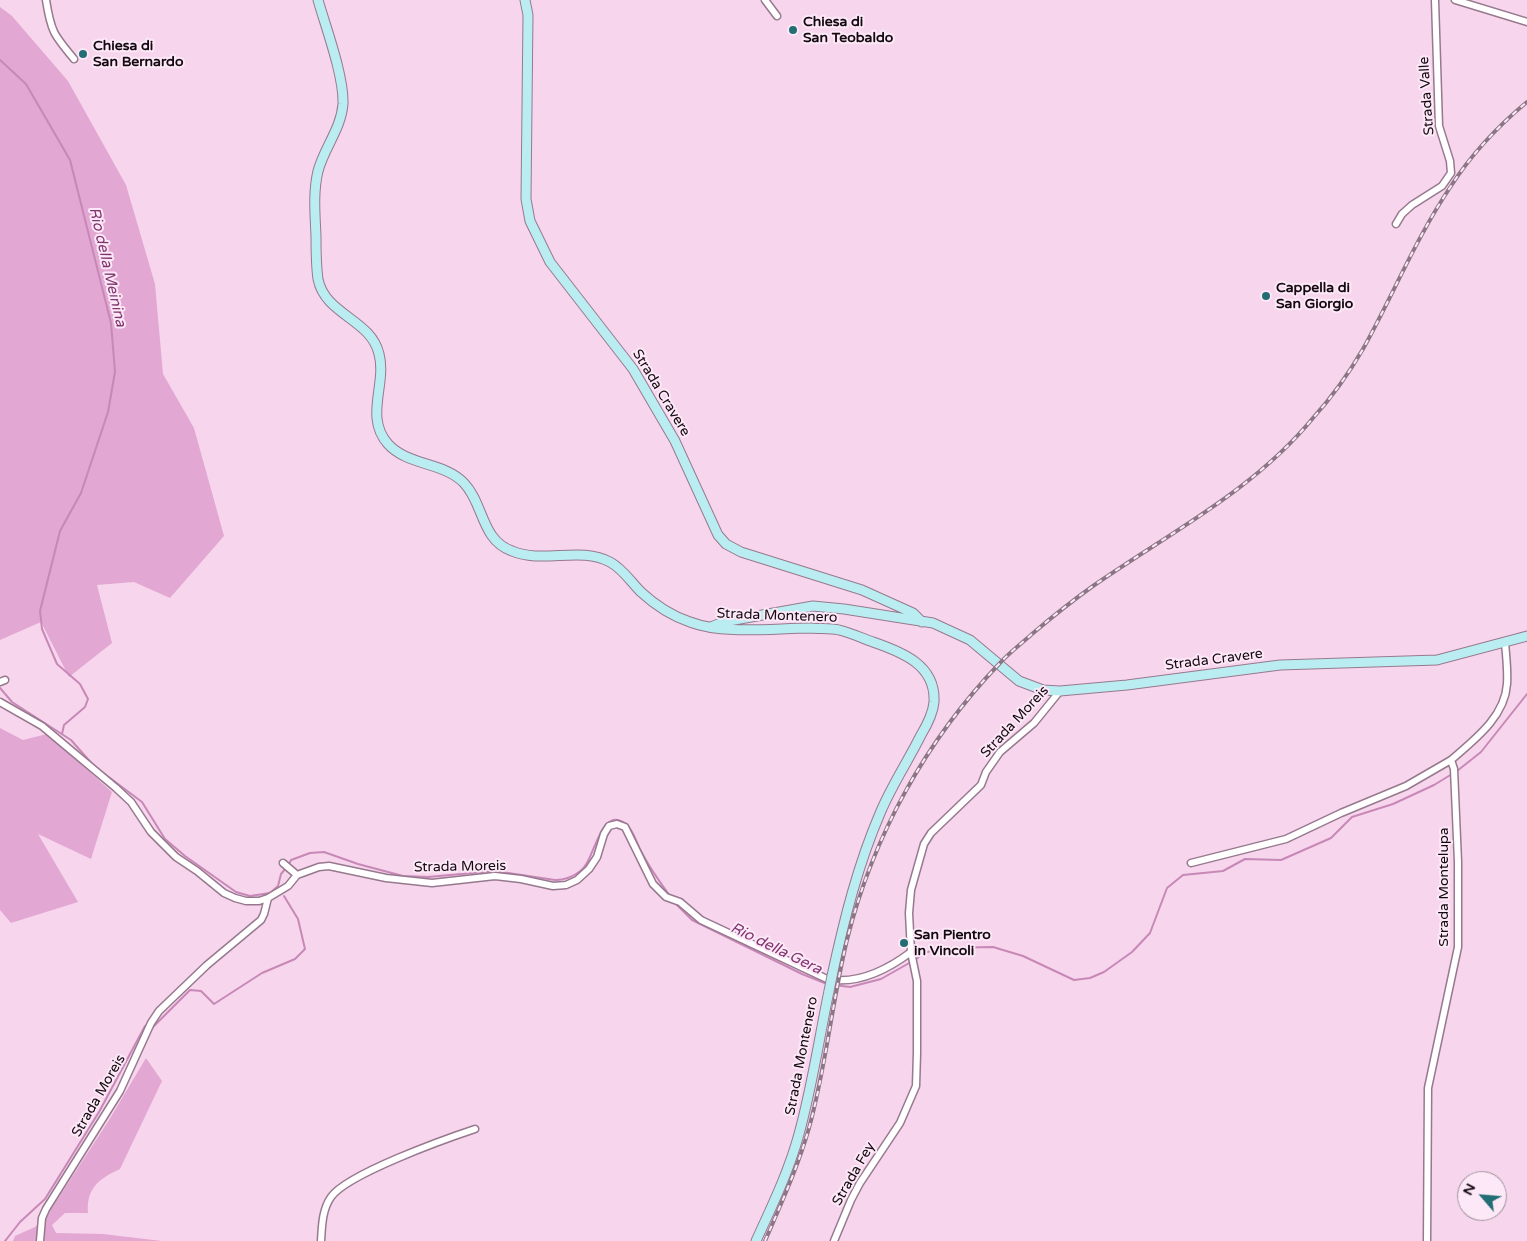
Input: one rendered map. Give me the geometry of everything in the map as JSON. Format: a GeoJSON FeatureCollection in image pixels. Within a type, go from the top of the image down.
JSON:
{"type":"FeatureCollection","features":[{"type":"Feature","properties":{"kind":"main road","name":"Strada Montenero"},"geometry":{"type":"LineString","coordinates":[[318,0],[340,77],[343,101],[341,116],[321,161],[315,189],[318,281],[329,302],[366,330],[377,345],[381,373],[376,410],[382,435],[389,445],[401,454],[440,468],[462,481],[473,496],[490,534],[509,551],[538,556],[591,555],[601,558],[620,568],[644,594],[670,613],[710,628],[819,628],[839,630],[902,652],[926,673],[932,684],[934,700],[928,723],[882,808],[856,879],[844,918],[809,1098],[799,1136],[756,1241]]}},
{"type":"Feature","properties":{"kind":"main road","name":"Strada Cravere"},"geometry":{"type":"LineString","coordinates":[[525,0],[528,15],[526,199],[530,222],[550,262],[633,368],[675,441],[718,535],[726,544],[741,552],[862,590],[913,613],[922,622]]}},
{"type":"Feature","properties":{"kind":"main road","name":"Strada Cravere"},"geometry":{"type":"LineString","coordinates":[[710,628],[723,622],[813,606],[844,609],[922,622],[941,626],[970,640],[1019,681],[1043,690],[1060,691],[1127,685],[1280,665],[1437,660],[1527,636]]}},
{"type":"Feature","properties":{"kind":"street"},"geometry":{"type":"LineString","coordinates":[[46,0],[49,22],[54,35],[74,59]]}},
{"type":"Feature","properties":{"kind":"street"},"geometry":{"type":"LineString","coordinates":[[764,0],[777,16]]}},
{"type":"Feature","properties":{"kind":"street","name":"Strada Valle"},"geometry":{"type":"LineString","coordinates":[[1396,224],[1402,214],[1412,205],[1442,186],[1451,173],[1450,161],[1440,126],[1435,0]]}},
{"type":"Feature","properties":{"kind":"street"},"geometry":{"type":"LineString","coordinates":[[1455,0],[1527,22]]}},
{"type":"Feature","properties":{"kind":"street"},"geometry":{"type":"LineString","coordinates":[[1191,863],[1286,838],[1406,786],[1451,760],[1483,733],[1506,696],[1507,668],[1505,642]]}},
{"type":"Feature","properties":{"kind":"street","name":"Strada Moreis"},"geometry":{"type":"LineString","coordinates":[[900,1123],[916,1086],[917,981],[913,958],[910,913],[911,890],[924,844],[931,833],[981,785],[986,772],[1000,752],[1034,723],[1060,691]]}},
{"type":"Feature","properties":{"kind":"street"},"geometry":{"type":"LineString","coordinates":[[0,702],[42,726],[116,788],[131,802],[151,832],[176,857],[224,893],[246,901],[259,901],[268,898],[288,886],[297,875],[283,864]]}},
{"type":"Feature","properties":{"kind":"street","name":"Strada Montelupa"},"geometry":{"type":"LineString","coordinates":[[1427,1241],[1428,1088],[1458,947],[1458,862],[1454,769],[1451,760]]}},
{"type":"Feature","properties":{"kind":"street","name":"Strada Moreis"},"geometry":{"type":"LineString","coordinates":[[297,875],[319,867],[329,866],[393,879],[432,883],[495,876],[553,886],[566,885],[577,880],[589,869],[597,857],[604,834],[609,826],[617,824],[625,827],[629,833],[653,884],[662,894],[668,898],[676,899],[701,920],[827,979],[846,981],[864,977],[913,958]]}},
{"type":"Feature","properties":{"kind":"street","name":"Strada Moreis"},"geometry":{"type":"LineString","coordinates":[[40,1241],[42,1218],[120,1091],[159,1011],[207,965],[260,920],[264,914],[268,898]]}},
{"type":"Feature","properties":{"kind":"street","name":"Strada Fey"},"geometry":{"type":"LineString","coordinates":[[834,1241],[860,1184],[900,1123]]}},
{"type":"Feature","properties":{"kind":"street"},"geometry":{"type":"LineString","coordinates":[[321,1241],[324,1211],[332,1196],[351,1181],[384,1164],[475,1129]]}},
{"type":"Feature","properties":{"kind":"shaded area"},"geometry":{"type":"Polygon","coordinates":[[[0,7],[12,16],[68,81],[126,185],[155,284],[163,374],[194,428],[224,536],[170,598],[134,582],[97,585],[112,643],[69,677],[41,622],[0,640],[0,7]]]}},
{"type":"Feature","properties":{"kind":"shaded area"},"geometry":{"type":"Polygon","coordinates":[[[0,728],[23,740],[47,734],[112,792],[91,859],[38,834],[78,902],[11,923],[0,910],[0,728]]]}},
{"type":"Feature","properties":{"kind":"shaded area"},"geometry":{"type":"Polygon","coordinates":[[[146,1058],[162,1081],[120,1169],[106,1176],[92,1190],[89,1197],[88,1213],[65,1213],[52,1225],[56,1233],[103,1234],[162,1241],[13,1241],[15,1236],[35,1227],[46,1217],[109,1120],[146,1058]]]}},
{"type":"Feature","properties":{"kind":"waterway","name":"Rio della Meinina"},"geometry":{"type":"LineString","coordinates":[[0,60],[26,84],[70,160],[111,323],[115,372],[108,412],[81,493],[60,531],[40,611],[42,629],[57,664],[80,684],[88,699],[85,707],[64,725],[62,734]]}},
{"type":"Feature","properties":{"kind":"waterway"},"geometry":{"type":"LineString","coordinates":[[0,688],[12,702],[71,740],[94,766]]}},
{"type":"Feature","properties":{"kind":"waterway","name":"Rio della Gera"},"geometry":{"type":"LineString","coordinates":[[1457,771],[1481,752],[1527,694]]}},
{"type":"Feature","properties":{"kind":"waterway","name":"Rio della Gera"},"geometry":{"type":"LineString","coordinates":[[102,772],[142,802],[165,839],[185,856],[236,892],[250,896],[270,893],[278,886],[281,874],[286,868]]}},
{"type":"Feature","properties":{"kind":"waterway","name":"Rio della Gera"},"geometry":{"type":"LineString","coordinates":[[915,960],[924,953],[941,948],[993,947],[1023,956],[1074,980],[1090,978],[1104,972],[1132,952],[1150,933],[1167,888],[1183,875],[1223,871],[1245,859],[1281,860],[1331,838],[1352,817],[1393,804],[1434,785],[1452,774]]}},
{"type":"Feature","properties":{"kind":"waterway","name":"Rio della Gera"},"geometry":{"type":"LineString","coordinates":[[289,864],[291,860],[310,853],[324,852],[358,864],[403,876],[428,877],[495,871],[559,880],[572,876],[585,866],[605,826],[611,821],[618,820],[626,824],[631,830],[647,863],[670,896]]}},
{"type":"Feature","properties":{"kind":"waterway"},"geometry":{"type":"LineString","coordinates":[[153,1027],[190,990],[201,991],[214,1004],[262,973],[295,959],[305,949],[298,919],[284,896]]}},
{"type":"Feature","properties":{"kind":"waterway","name":"Rio della Gera"},"geometry":{"type":"LineString","coordinates":[[676,904],[692,920],[802,974],[827,984]]}},
{"type":"Feature","properties":{"kind":"waterway","name":"Rio della Gera"},"geometry":{"type":"LineString","coordinates":[[834,985],[850,987],[881,979],[911,962]]}},
{"type":"Feature","properties":{"kind":"waterway"},"geometry":{"type":"LineString","coordinates":[[5,1241],[20,1222],[45,1199],[99,1112],[145,1026]]}},
{"type":"Feature","properties":{"kind":"railway"},"geometry":{"type":"LineString","coordinates":[[765,1241],[805,1143],[820,1082],[847,940],[858,901],[887,827],[905,791],[926,757],[973,693],[1004,659],[1032,634],[1093,586],[1237,489],[1264,468],[1313,418],[1340,385],[1358,358],[1427,226],[1459,174],[1486,141],[1527,102]]}},
{"type":"Feature","properties":{"kind":"place","name":"Chiesa di San Teobaldo"},"geometry":{"type":"Point","coordinates":[793,30]}},
{"type":"Feature","properties":{"kind":"place","name":"Chiesa di San Bernardo"},"geometry":{"type":"Point","coordinates":[83,54]}},
{"type":"Feature","properties":{"kind":"place","name":"Cappella di San Giorgio"},"geometry":{"type":"Point","coordinates":[1266,296]}},
{"type":"Feature","properties":{"kind":"place","name":"San Pientro in Vincoli"},"geometry":{"type":"Point","coordinates":[904,943]}}]}
